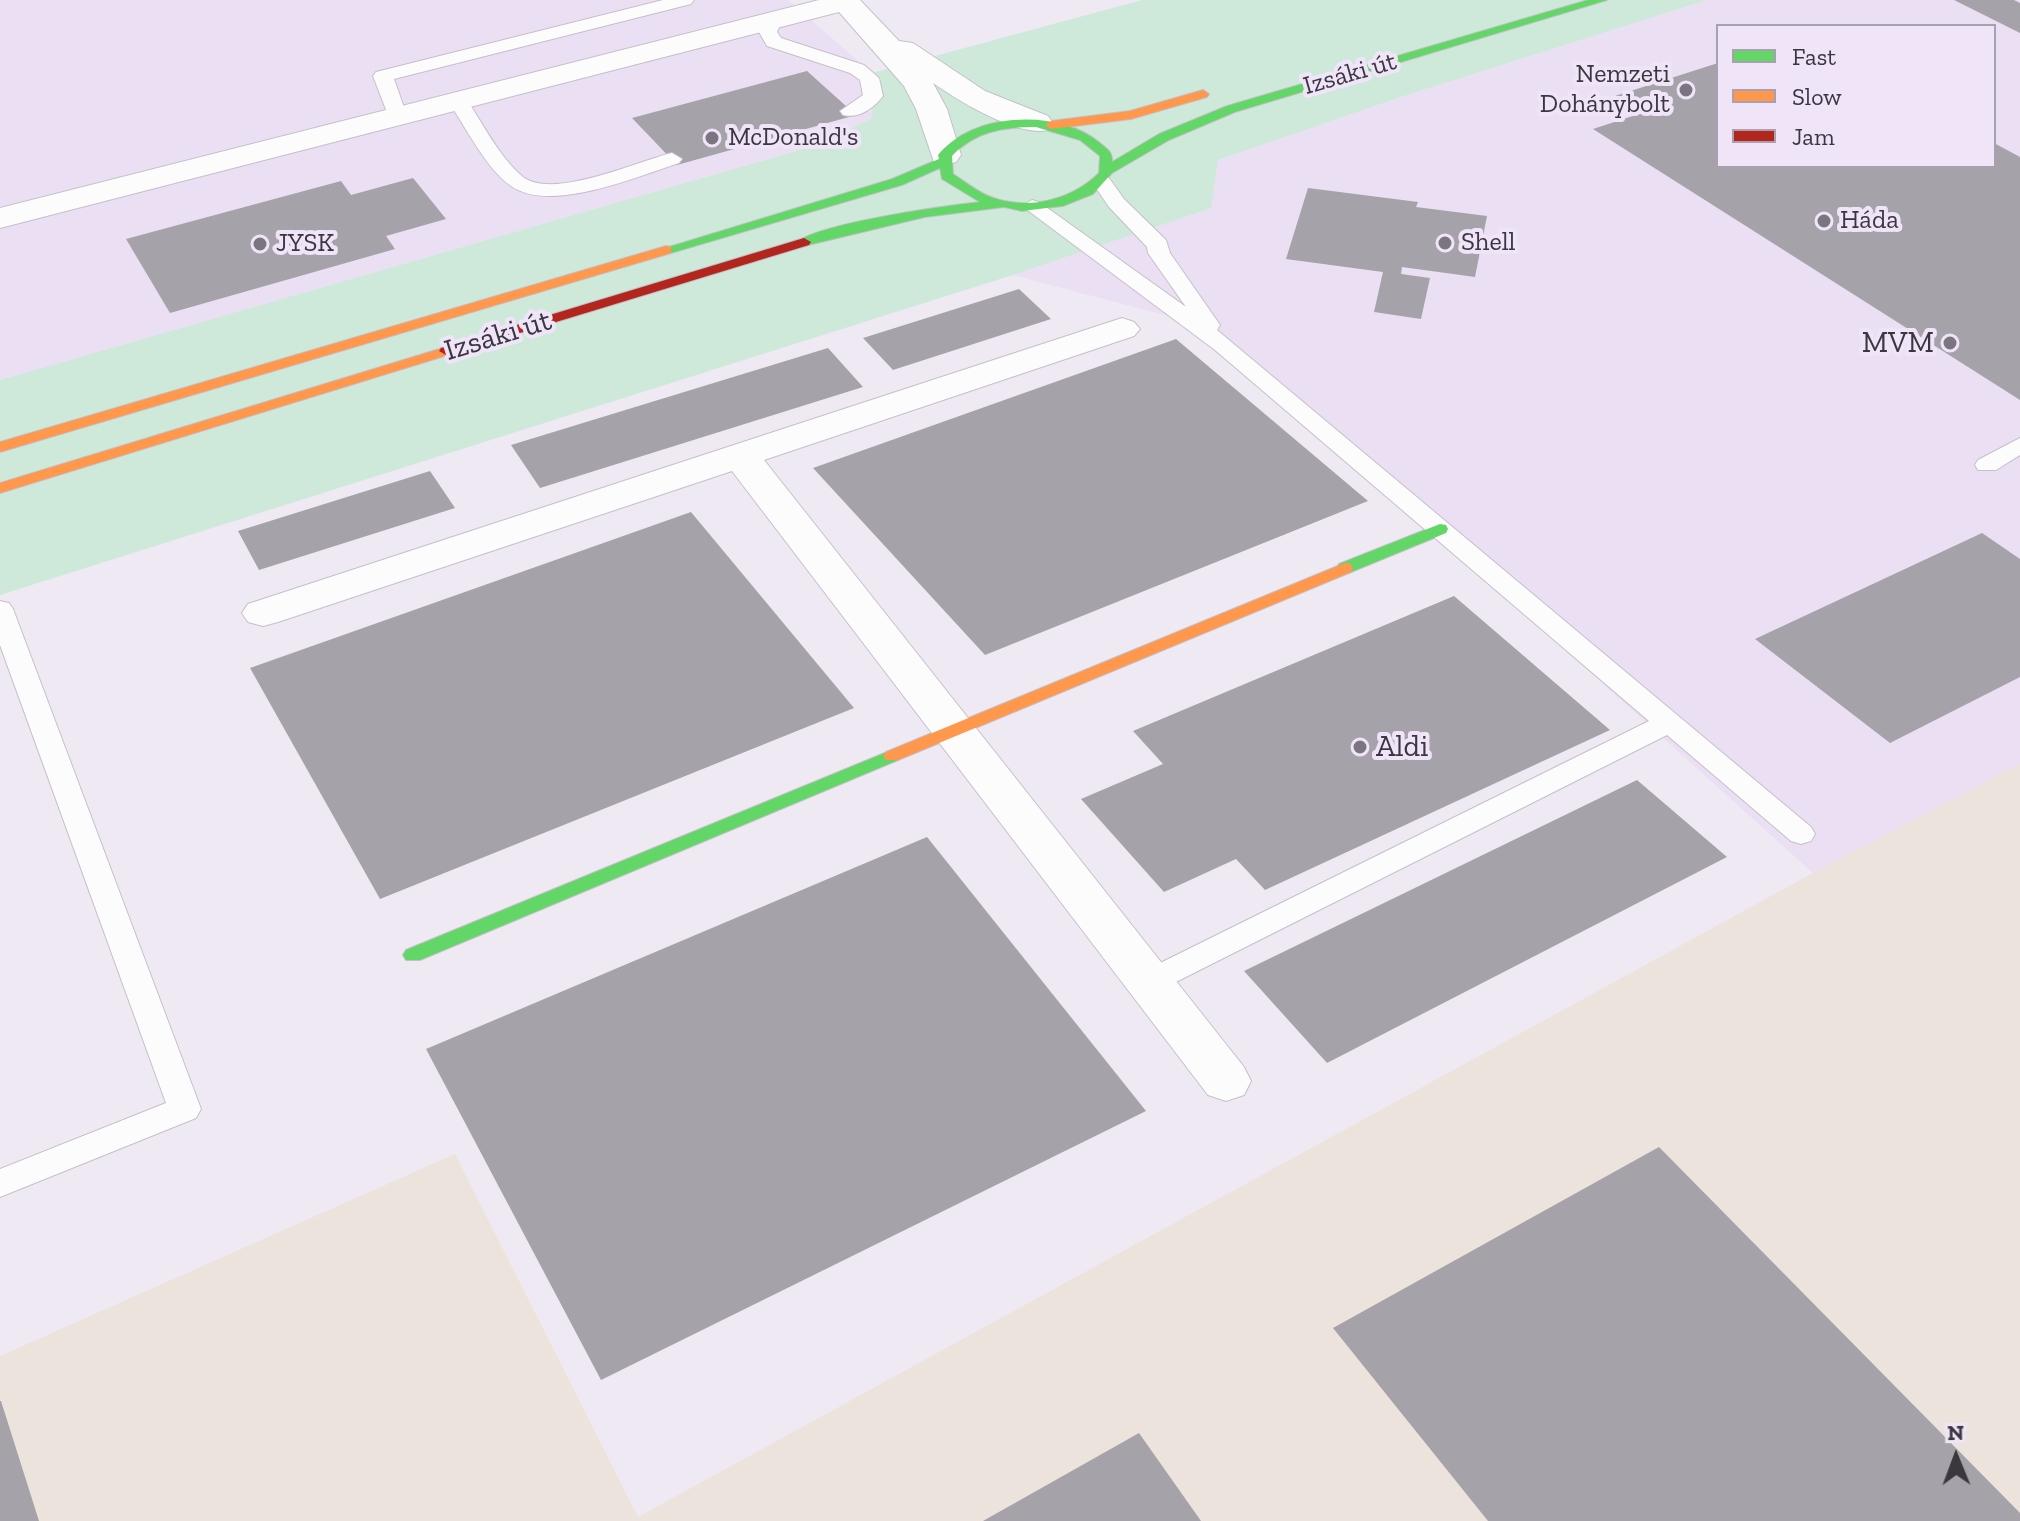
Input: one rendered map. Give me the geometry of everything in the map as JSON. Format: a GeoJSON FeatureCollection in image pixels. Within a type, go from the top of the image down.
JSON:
{"type":"FeatureCollection","features":[{"type":"Feature","properties":{"kind":"main road","name":"Izsáki út"},"geometry":{"type":"LineString","coordinates":[[0,488],[851,227],[947,209],[1000,204],[1032,206],[1077,197],[1134,152],[1231,109],[1601,0]]}},
{"type":"Feature","properties":{"kind":"main road"},"geometry":{"type":"LineString","coordinates":[[1044,124],[1131,115],[1216,91]]}},
{"type":"Feature","properties":{"kind":"main road","name":"Izsáki út"},"geometry":{"type":"LineString","coordinates":[[0,447],[897,182],[944,158],[956,142],[985,128],[1044,124]]}},
{"type":"Feature","properties":{"kind":"main road"},"geometry":{"type":"LineString","coordinates":[[1044,124],[1075,131],[1094,141],[1107,155],[1105,176]]}},
{"type":"Feature","properties":{"kind":"main road"},"geometry":{"type":"LineString","coordinates":[[944,158],[947,176],[960,190],[1000,204]]}},
{"type":"Feature","properties":{"kind":"main road"},"geometry":{"type":"LineString","coordinates":[[413,955],[1440,529]]}},
{"type":"Feature","properties":{"kind":"street"},"geometry":{"type":"LineString","coordinates":[[0,218],[844,1],[874,31],[924,93],[938,126],[944,158]]}},
{"type":"Feature","properties":{"kind":"street"},"geometry":{"type":"LineString","coordinates":[[874,31],[974,98],[1044,124]]}},
{"type":"Feature","properties":{"kind":"street"},"geometry":{"type":"LineString","coordinates":[[263,613],[1122,329]]}},
{"type":"Feature","properties":{"kind":"street"},"geometry":{"type":"LineString","coordinates":[[740,455],[1226,1081]]}},
{"type":"Feature","properties":{"kind":"lane"},"geometry":{"type":"LineString","coordinates":[[397,116],[383,76],[685,0]]}},
{"type":"Feature","properties":{"kind":"lane"},"geometry":{"type":"LineString","coordinates":[[773,20],[768,32],[774,42],[857,69],[869,78],[873,96],[866,104],[850,111]]}},
{"type":"Feature","properties":{"kind":"lane"},"geometry":{"type":"LineString","coordinates":[[458,101],[516,181],[533,189],[566,189],[672,159]]}},
{"type":"Feature","properties":{"kind":"lane"},"geometry":{"type":"LineString","coordinates":[[1105,176],[1116,203],[1158,245],[1159,253],[1223,345]]}},
{"type":"Feature","properties":{"kind":"lane"},"geometry":{"type":"LineString","coordinates":[[1032,206],[1223,345],[1801,834]]}},
{"type":"Feature","properties":{"kind":"lane"},"geometry":{"type":"LineString","coordinates":[[1987,465],[2020,445]]}},
{"type":"Feature","properties":{"kind":"lane"},"geometry":{"type":"LineString","coordinates":[[0,1183],[185,1109],[3,626]]}},
{"type":"Feature","properties":{"kind":"lane"},"geometry":{"type":"LineString","coordinates":[[1149,982],[1668,723]]}},
{"type":"Feature","properties":{"kind":"shaded area"},"geometry":{"type":"Polygon","coordinates":[[[0,0],[788,0],[872,73],[872,118],[817,145],[0,380],[0,0]]]}},
{"type":"Feature","properties":{"kind":"shaded area"},"geometry":{"type":"Polygon","coordinates":[[[1707,0],[2020,0],[2020,764],[1813,873],[1206,326],[1013,275],[1210,208],[1218,160],[1404,96],[1707,0]]]}},
{"type":"Feature","properties":{"kind":"shaded area"},"geometry":{"type":"Polygon","coordinates":[[[2020,764],[2020,1521],[0,1521],[0,1356],[455,1154],[638,1517],[1813,873],[2020,764]]]}},
{"type":"Feature","properties":{"kind":"green space"},"geometry":{"type":"Polygon","coordinates":[[[1142,0],[1707,0],[1404,96],[1218,160],[1211,208],[1013,275],[0,595],[0,380],[817,145],[872,118],[872,73],[1142,0]]]}},
{"type":"Feature","properties":{"kind":"building"},"geometry":{"type":"Polygon","coordinates":[[[1954,0],[2014,0],[2020,3],[2020,33],[1954,0]]]}},
{"type":"Feature","properties":{"kind":"building"},"geometry":{"type":"Polygon","coordinates":[[[1716,64],[1716,168],[1996,168],[1996,144],[2020,157],[2020,400],[1593,129],[1642,113],[1615,96],[1716,64]]]}},
{"type":"Feature","properties":{"kind":"building","name":"McDonald's"},"geometry":{"type":"Polygon","coordinates":[[[807,71],[856,115],[677,165],[632,118],[807,71]]]}},
{"type":"Feature","properties":{"kind":"building","name":"JYSK"},"geometry":{"type":"Polygon","coordinates":[[[413,178],[446,219],[386,236],[395,249],[170,313],[126,239],[341,181],[351,195],[413,178]]]}},
{"type":"Feature","properties":{"kind":"building"},"geometry":{"type":"Polygon","coordinates":[[[1308,188],[1418,202],[1416,207],[1487,216],[1475,277],[1402,267],[1401,274],[1430,278],[1421,319],[1374,312],[1383,272],[1286,259],[1308,188]]]}},
{"type":"Feature","properties":{"kind":"building"},"geometry":{"type":"Polygon","coordinates":[[[1019,289],[1051,319],[893,370],[863,338],[1019,289]]]}},
{"type":"Feature","properties":{"kind":"building"},"geometry":{"type":"Polygon","coordinates":[[[1176,339],[1368,501],[985,655],[813,468],[1176,339]]]}},
{"type":"Feature","properties":{"kind":"building"},"geometry":{"type":"Polygon","coordinates":[[[828,348],[863,387],[540,488],[511,445],[828,348]]]}},
{"type":"Feature","properties":{"kind":"building"},"geometry":{"type":"Polygon","coordinates":[[[430,471],[455,508],[259,570],[238,531],[430,471]]]}},
{"type":"Feature","properties":{"kind":"building"},"geometry":{"type":"Polygon","coordinates":[[[691,512],[854,708],[380,899],[250,668],[691,512]]]}},
{"type":"Feature","properties":{"kind":"building"},"geometry":{"type":"Polygon","coordinates":[[[1982,533],[2020,559],[2020,677],[1890,743],[1755,639],[1982,533]]]}},
{"type":"Feature","properties":{"kind":"building","name":"Aldi"},"geometry":{"type":"Polygon","coordinates":[[[1454,596],[1610,730],[1265,890],[1236,859],[1164,892],[1081,799],[1163,764],[1133,731],[1454,596]]]}},
{"type":"Feature","properties":{"kind":"building"},"geometry":{"type":"Polygon","coordinates":[[[1637,780],[1727,857],[1327,1063],[1244,971],[1637,780]]]}},
{"type":"Feature","properties":{"kind":"building"},"geometry":{"type":"Polygon","coordinates":[[[927,837],[1146,1111],[601,1380],[426,1049],[927,837]]]}},
{"type":"Feature","properties":{"kind":"building"},"geometry":{"type":"Polygon","coordinates":[[[1659,1147],[2020,1513],[2020,1521],[1488,1521],[1333,1328],[1659,1147]]]}},
{"type":"Feature","properties":{"kind":"building"},"geometry":{"type":"Polygon","coordinates":[[[1,1401],[39,1521],[0,1521],[1,1401]]]}},
{"type":"Feature","properties":{"kind":"building"},"geometry":{"type":"Polygon","coordinates":[[[1139,1433],[1201,1521],[983,1521],[1139,1433]]]}},
{"type":"Feature","properties":{"kind":"traffic: fast"},"geometry":{"type":"LineString","coordinates":[[1109,170],[1164,137],[1231,109],[1601,0]]}},
{"type":"Feature","properties":{"kind":"traffic: fast"},"geometry":{"type":"LineString","coordinates":[[1037,123],[1085,137],[1106,155],[1106,174],[1088,192],[1058,203],[1022,207],[983,199],[947,176],[945,155],[954,145],[975,132],[999,125],[1037,123]]}},
{"type":"Feature","properties":{"kind":"traffic: fast"},"geometry":{"type":"LineString","coordinates":[[666,250],[897,182],[943,162]]}},
{"type":"Feature","properties":{"kind":"traffic: fast"},"geometry":{"type":"LineString","coordinates":[[804,242],[901,218],[1000,204]]}},
{"type":"Feature","properties":{"kind":"traffic: fast"},"geometry":{"type":"LineString","coordinates":[[1345,568],[1440,529]]}},
{"type":"Feature","properties":{"kind":"traffic: fast"},"geometry":{"type":"LineString","coordinates":[[413,955],[892,756]]}},
{"type":"Feature","properties":{"kind":"traffic: slow"},"geometry":{"type":"LineString","coordinates":[[1051,125],[1131,115],[1203,94]]}},
{"type":"Feature","properties":{"kind":"traffic: slow"},"geometry":{"type":"LineString","coordinates":[[0,447],[666,250]]}},
{"type":"Feature","properties":{"kind":"traffic: slow"},"geometry":{"type":"LineString","coordinates":[[0,488],[446,351]]}},
{"type":"Feature","properties":{"kind":"traffic: slow"},"geometry":{"type":"LineString","coordinates":[[892,756],[1345,568]]}},
{"type":"Feature","properties":{"kind":"traffic: jam"},"geometry":{"type":"LineString","coordinates":[[446,351],[804,242]]}},
{"type":"Feature","properties":{"kind":"place","name":"Nemzeti Dohánybolt"},"geometry":{"type":"Point","coordinates":[1686,90]}},
{"type":"Feature","properties":{"kind":"place","name":"McDonald's"},"geometry":{"type":"Point","coordinates":[712,138]}},
{"type":"Feature","properties":{"kind":"place","name":"Háda"},"geometry":{"type":"Point","coordinates":[1824,221]}},
{"type":"Feature","properties":{"kind":"place","name":"Shell"},"geometry":{"type":"Point","coordinates":[1445,243]}},
{"type":"Feature","properties":{"kind":"place","name":"JYSK"},"geometry":{"type":"Point","coordinates":[260,244]}},
{"type":"Feature","properties":{"kind":"place","name":"MVM"},"geometry":{"type":"Point","coordinates":[1950,343]}},
{"type":"Feature","properties":{"kind":"place","name":"Aldi"},"geometry":{"type":"Point","coordinates":[1360,747]}}]}
